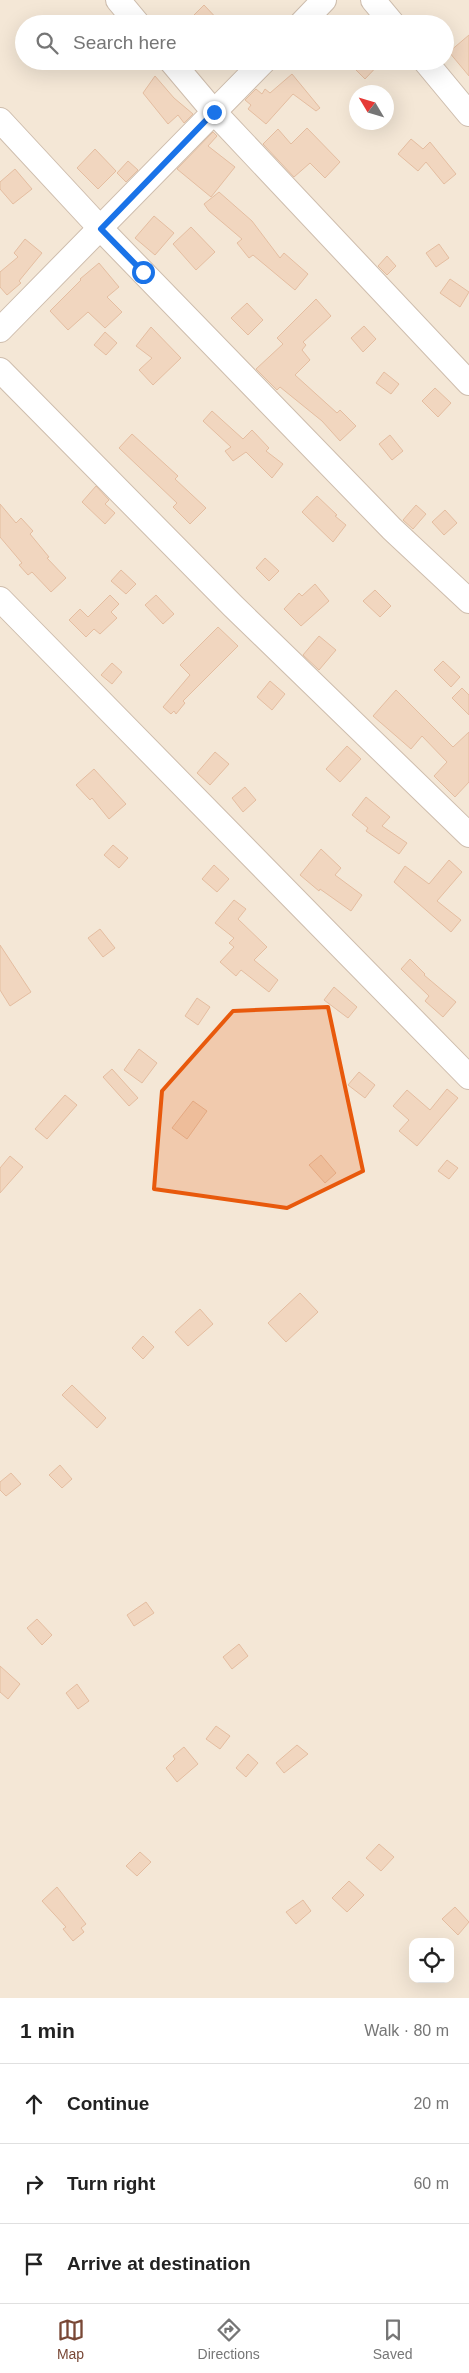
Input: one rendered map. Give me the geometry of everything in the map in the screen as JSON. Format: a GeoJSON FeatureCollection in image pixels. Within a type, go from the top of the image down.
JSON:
{"type":"FeatureCollection","features":[{"type":"Feature","properties":{"kind":"street"},"geometry":{"type":"LineString","coordinates":[[118,0],[130,15]]}},
{"type":"Feature","properties":{"kind":"street"},"geometry":{"type":"LineString","coordinates":[[310,15],[324,0]]}},
{"type":"Feature","properties":{"kind":"street"},"geometry":{"type":"LineString","coordinates":[[374,0],[386,15]]}},
{"type":"Feature","properties":{"kind":"street"},"geometry":{"type":"LineString","coordinates":[[179,70],[214,112],[469,383]]}},
{"type":"Feature","properties":{"kind":"street"},"geometry":{"type":"LineString","coordinates":[[0,330],[255,70]]}},
{"type":"Feature","properties":{"kind":"street"},"geometry":{"type":"LineString","coordinates":[[432,70],[469,114]]}},
{"type":"Feature","properties":{"kind":"street"},"geometry":{"type":"LineString","coordinates":[[0,120],[101,229],[392,529],[469,602]]}},
{"type":"Feature","properties":{"kind":"street"},"geometry":{"type":"LineString","coordinates":[[0,370],[233,606],[469,835]]}},
{"type":"Feature","properties":{"kind":"street"},"geometry":{"type":"LineString","coordinates":[[0,599],[469,1077]]}},
{"type":"Feature","properties":{"kind":"highlighted area"},"geometry":{"type":"Polygon","coordinates":[[[328,1007],[363,1171],[287,1208],[154,1189],[162,1091],[233,1011],[328,1007]]]}},
{"type":"Feature","properties":{"kind":"shaded area"},"geometry":{"type":"Polygon","coordinates":[[[0,0],[469,0],[469,1998],[0,1998],[0,0]]]}},
{"type":"Feature","properties":{"kind":"building"},"geometry":{"type":"Polygon","coordinates":[[[204,5],[213,15],[194,15],[204,5]]]}},
{"type":"Feature","properties":{"kind":"building"},"geometry":{"type":"Polygon","coordinates":[[[469,35],[469,76],[454,58],[454,48],[469,35]]]}},
{"type":"Feature","properties":{"kind":"building"},"geometry":{"type":"Polygon","coordinates":[[[356,70],[374,70],[365,79],[356,70]]]}},
{"type":"Feature","properties":{"kind":"building"},"geometry":{"type":"Polygon","coordinates":[[[292,74],[320,108],[316,111],[293,94],[266,124],[248,109],[251,105],[245,100],[256,89],[262,94],[265,89],[270,93],[292,74]]]}},
{"type":"Feature","properties":{"kind":"building"},"geometry":{"type":"Polygon","coordinates":[[[155,76],[174,98],[193,114],[184,123],[178,115],[168,124],[143,93],[155,76]]]}},
{"type":"Feature","properties":{"kind":"building"},"geometry":{"type":"Polygon","coordinates":[[[307,128],[340,162],[325,178],[310,163],[294,177],[263,144],[278,129],[291,144],[307,128]]]}},
{"type":"Feature","properties":{"kind":"building"},"geometry":{"type":"Polygon","coordinates":[[[213,132],[217,136],[208,146],[235,167],[211,197],[177,169],[213,132]]]}},
{"type":"Feature","properties":{"kind":"building"},"geometry":{"type":"Polygon","coordinates":[[[411,139],[423,149],[430,142],[456,174],[444,184],[426,162],[418,171],[398,154],[411,139]]]}},
{"type":"Feature","properties":{"kind":"building"},"geometry":{"type":"Polygon","coordinates":[[[95,149],[116,171],[98,189],[77,168],[95,149]]]}},
{"type":"Feature","properties":{"kind":"building"},"geometry":{"type":"Polygon","coordinates":[[[128,161],[138,170],[126,182],[117,173],[128,161]]]}},
{"type":"Feature","properties":{"kind":"building"},"geometry":{"type":"Polygon","coordinates":[[[15,169],[32,189],[13,204],[0,189],[0,182],[15,169]]]}},
{"type":"Feature","properties":{"kind":"building"},"geometry":{"type":"Polygon","coordinates":[[[219,192],[252,221],[280,258],[284,253],[308,274],[295,290],[253,255],[249,258],[237,243],[242,239],[209,211],[204,204],[219,192]]]}},
{"type":"Feature","properties":{"kind":"building"},"geometry":{"type":"Polygon","coordinates":[[[154,216],[174,233],[155,255],[135,238],[154,216]]]}},
{"type":"Feature","properties":{"kind":"building"},"geometry":{"type":"Polygon","coordinates":[[[191,227],[215,252],[196,270],[173,244],[191,227]]]}},
{"type":"Feature","properties":{"kind":"building"},"geometry":{"type":"Polygon","coordinates":[[[25,239],[42,253],[19,281],[21,283],[7,295],[0,287],[0,272],[18,257],[14,253],[25,239]]]}},
{"type":"Feature","properties":{"kind":"building"},"geometry":{"type":"Polygon","coordinates":[[[439,244],[449,258],[436,267],[426,253],[439,244]]]}},
{"type":"Feature","properties":{"kind":"building"},"geometry":{"type":"Polygon","coordinates":[[[387,256],[396,266],[387,275],[378,266],[387,256]]]}},
{"type":"Feature","properties":{"kind":"building"},"geometry":{"type":"Polygon","coordinates":[[[99,263],[119,287],[107,297],[122,312],[105,328],[88,312],[68,330],[50,311],[80,279],[99,263]]]}},
{"type":"Feature","properties":{"kind":"building"},"geometry":{"type":"Polygon","coordinates":[[[450,279],[469,292],[460,307],[440,293],[450,279]]]}},
{"type":"Feature","properties":{"kind":"building"},"geometry":{"type":"Polygon","coordinates":[[[316,299],[331,316],[303,342],[306,345],[302,350],[310,360],[295,375],[337,413],[340,410],[356,426],[340,441],[322,421],[280,387],[277,390],[256,369],[283,344],[277,338],[316,299]]]}},
{"type":"Feature","properties":{"kind":"building"},"geometry":{"type":"Polygon","coordinates":[[[247,303],[263,320],[248,335],[231,318],[247,303]]]}},
{"type":"Feature","properties":{"kind":"building"},"geometry":{"type":"Polygon","coordinates":[[[364,326],[376,339],[363,352],[351,338],[364,326]]]}},
{"type":"Feature","properties":{"kind":"building"},"geometry":{"type":"Polygon","coordinates":[[[151,327],[181,358],[153,385],[139,370],[152,358],[136,346],[151,327]]]}},
{"type":"Feature","properties":{"kind":"building"},"geometry":{"type":"Polygon","coordinates":[[[105,332],[117,343],[106,355],[94,345],[105,332]]]}},
{"type":"Feature","properties":{"kind":"building"},"geometry":{"type":"Polygon","coordinates":[[[384,372],[399,384],[391,394],[376,383],[384,372]]]}},
{"type":"Feature","properties":{"kind":"building"},"geometry":{"type":"Polygon","coordinates":[[[435,388],[451,403],[438,417],[422,401],[435,388]]]}},
{"type":"Feature","properties":{"kind":"building"},"geometry":{"type":"Polygon","coordinates":[[[212,411],[243,439],[252,430],[269,448],[266,451],[283,464],[272,478],[246,452],[233,461],[225,451],[231,447],[203,421],[212,411]]]}},
{"type":"Feature","properties":{"kind":"building"},"geometry":{"type":"Polygon","coordinates":[[[132,434],[178,476],[175,479],[206,508],[190,524],[173,507],[177,503],[119,448],[132,434]]]}},
{"type":"Feature","properties":{"kind":"building"},"geometry":{"type":"Polygon","coordinates":[[[390,435],[403,451],[392,460],[379,444],[390,435]]]}},
{"type":"Feature","properties":{"kind":"building"},"geometry":{"type":"Polygon","coordinates":[[[96,486],[109,500],[105,504],[115,513],[105,524],[82,502],[96,486]]]}},
{"type":"Feature","properties":{"kind":"building"},"geometry":{"type":"Polygon","coordinates":[[[317,496],[346,525],[333,542],[302,512],[317,496]]]}},
{"type":"Feature","properties":{"kind":"building"},"geometry":{"type":"Polygon","coordinates":[[[0,504],[16,523],[21,518],[33,531],[30,534],[49,557],[47,558],[66,578],[51,592],[32,572],[28,575],[19,565],[22,563],[0,537],[0,504]]]}},
{"type":"Feature","properties":{"kind":"building"},"geometry":{"type":"Polygon","coordinates":[[[416,505],[426,514],[413,529],[403,520],[416,505]]]}},
{"type":"Feature","properties":{"kind":"building"},"geometry":{"type":"Polygon","coordinates":[[[445,510],[457,523],[444,535],[432,522],[445,510]]]}},
{"type":"Feature","properties":{"kind":"building"},"geometry":{"type":"Polygon","coordinates":[[[265,558],[279,571],[269,581],[256,568],[265,558]]]}},
{"type":"Feature","properties":{"kind":"building"},"geometry":{"type":"Polygon","coordinates":[[[121,570],[136,584],[126,594],[111,581],[121,570]]]}},
{"type":"Feature","properties":{"kind":"building"},"geometry":{"type":"Polygon","coordinates":[[[315,584],[329,601],[301,626],[284,609],[299,593],[302,596],[315,584]]]}},
{"type":"Feature","properties":{"kind":"building"},"geometry":{"type":"Polygon","coordinates":[[[375,590],[391,606],[380,617],[363,601],[375,590]]]}},
{"type":"Feature","properties":{"kind":"building"},"geometry":{"type":"Polygon","coordinates":[[[110,595],[119,604],[111,612],[117,618],[100,634],[94,629],[86,637],[69,620],[80,609],[88,617],[110,595]]]}},
{"type":"Feature","properties":{"kind":"building"},"geometry":{"type":"Polygon","coordinates":[[[156,595],[174,614],[163,624],[145,605],[156,595]]]}},
{"type":"Feature","properties":{"kind":"building"},"geometry":{"type":"Polygon","coordinates":[[[218,627],[238,646],[183,701],[185,703],[176,714],[174,711],[171,714],[163,707],[190,675],[180,665],[218,627]]]}},
{"type":"Feature","properties":{"kind":"building"},"geometry":{"type":"Polygon","coordinates":[[[319,636],[336,650],[319,670],[303,655],[319,636]]]}},
{"type":"Feature","properties":{"kind":"building"},"geometry":{"type":"Polygon","coordinates":[[[443,661],[460,677],[451,687],[434,670],[443,661]]]}},
{"type":"Feature","properties":{"kind":"building"},"geometry":{"type":"Polygon","coordinates":[[[112,663],[122,672],[112,684],[101,675],[112,663]]]}},
{"type":"Feature","properties":{"kind":"building"},"geometry":{"type":"Polygon","coordinates":[[[270,681],[285,694],[272,710],[257,697],[270,681]]]}},
{"type":"Feature","properties":{"kind":"building"},"geometry":{"type":"Polygon","coordinates":[[[462,688],[469,695],[469,715],[452,698],[462,688]]]}},
{"type":"Feature","properties":{"kind":"building"},"geometry":{"type":"Polygon","coordinates":[[[396,690],[453,747],[469,732],[469,782],[455,797],[434,776],[447,762],[422,736],[411,749],[373,716],[396,690]]]}},
{"type":"Feature","properties":{"kind":"building"},"geometry":{"type":"Polygon","coordinates":[[[347,746],[361,759],[340,782],[326,769],[347,746]]]}},
{"type":"Feature","properties":{"kind":"building"},"geometry":{"type":"Polygon","coordinates":[[[215,752],[229,764],[210,785],[197,773],[215,752]]]}},
{"type":"Feature","properties":{"kind":"building"},"geometry":{"type":"Polygon","coordinates":[[[94,769],[126,804],[109,819],[92,798],[90,800],[76,785],[94,769]]]}},
{"type":"Feature","properties":{"kind":"building"},"geometry":{"type":"Polygon","coordinates":[[[245,787],[256,800],[243,812],[232,798],[245,787]]]}},
{"type":"Feature","properties":{"kind":"building"},"geometry":{"type":"Polygon","coordinates":[[[366,797],[390,817],[382,826],[407,843],[399,854],[366,831],[368,828],[352,815],[366,797]]]}},
{"type":"Feature","properties":{"kind":"building"},"geometry":{"type":"Polygon","coordinates":[[[113,845],[128,858],[119,868],[104,855],[113,845]]]}},
{"type":"Feature","properties":{"kind":"building"},"geometry":{"type":"Polygon","coordinates":[[[321,849],[341,868],[335,875],[362,895],[351,911],[320,889],[319,891],[300,875],[321,849]]]}},
{"type":"Feature","properties":{"kind":"building"},"geometry":{"type":"Polygon","coordinates":[[[449,860],[462,872],[437,901],[461,920],[451,932],[394,882],[405,866],[429,884],[449,860]]]}},
{"type":"Feature","properties":{"kind":"building"},"geometry":{"type":"Polygon","coordinates":[[[214,865],[229,879],[217,892],[202,879],[214,865]]]}},
{"type":"Feature","properties":{"kind":"building"},"geometry":{"type":"Polygon","coordinates":[[[234,900],[246,909],[238,919],[267,947],[254,960],[278,980],[269,992],[241,970],[236,976],[220,962],[234,947],[229,943],[234,938],[215,923],[234,900]]]}},
{"type":"Feature","properties":{"kind":"building"},"geometry":{"type":"Polygon","coordinates":[[[100,929],[115,948],[103,957],[88,938],[100,929]]]}},
{"type":"Feature","properties":{"kind":"building"},"geometry":{"type":"Polygon","coordinates":[[[0,945],[31,992],[10,1006],[0,990],[0,945]]]}},
{"type":"Feature","properties":{"kind":"building"},"geometry":{"type":"Polygon","coordinates":[[[410,959],[424,975],[456,1002],[443,1017],[425,1001],[429,996],[401,969],[410,959]]]}},
{"type":"Feature","properties":{"kind":"building"},"geometry":{"type":"Polygon","coordinates":[[[334,987],[357,1007],[348,1018],[324,1000],[334,987]]]}},
{"type":"Feature","properties":{"kind":"building"},"geometry":{"type":"Polygon","coordinates":[[[197,998],[210,1007],[198,1025],[185,1016],[197,998]]]}},
{"type":"Feature","properties":{"kind":"building"},"geometry":{"type":"Polygon","coordinates":[[[139,1049],[157,1063],[142,1083],[124,1070],[139,1049]]]}},
{"type":"Feature","properties":{"kind":"building"},"geometry":{"type":"Polygon","coordinates":[[[112,1069],[138,1098],[129,1106],[103,1077],[112,1069]]]}},
{"type":"Feature","properties":{"kind":"building"},"geometry":{"type":"Polygon","coordinates":[[[359,1072],[375,1085],[365,1098],[348,1085],[359,1072]]]}},
{"type":"Feature","properties":{"kind":"building"},"geometry":{"type":"Polygon","coordinates":[[[447,1089],[458,1098],[417,1146],[399,1131],[409,1120],[393,1106],[407,1090],[430,1110],[447,1089]]]}},
{"type":"Feature","properties":{"kind":"building"},"geometry":{"type":"Polygon","coordinates":[[[65,1095],[77,1105],[47,1139],[35,1129],[65,1095]]]}},
{"type":"Feature","properties":{"kind":"building"},"geometry":{"type":"Polygon","coordinates":[[[193,1101],[207,1111],[187,1139],[172,1128],[193,1101]]]}},
{"type":"Feature","properties":{"kind":"building"},"geometry":{"type":"Polygon","coordinates":[[[321,1155],[336,1173],[325,1183],[309,1165],[321,1155]]]}},
{"type":"Feature","properties":{"kind":"building"},"geometry":{"type":"Polygon","coordinates":[[[10,1156],[23,1167],[0,1193],[0,1168],[10,1156]]]}},
{"type":"Feature","properties":{"kind":"building"},"geometry":{"type":"Polygon","coordinates":[[[447,1160],[458,1168],[449,1179],[438,1171],[447,1160]]]}},
{"type":"Feature","properties":{"kind":"building"},"geometry":{"type":"Polygon","coordinates":[[[300,1293],[318,1312],[286,1342],[268,1323],[300,1293]]]}},
{"type":"Feature","properties":{"kind":"building"},"geometry":{"type":"Polygon","coordinates":[[[200,1309],[213,1324],[188,1346],[175,1332],[200,1309]]]}},
{"type":"Feature","properties":{"kind":"building"},"geometry":{"type":"Polygon","coordinates":[[[143,1336],[154,1347],[143,1359],[132,1348],[143,1336]]]}},
{"type":"Feature","properties":{"kind":"building"},"geometry":{"type":"Polygon","coordinates":[[[72,1385],[106,1418],[97,1428],[62,1395],[72,1385]]]}},
{"type":"Feature","properties":{"kind":"building"},"geometry":{"type":"Polygon","coordinates":[[[60,1465],[72,1479],[62,1488],[49,1475],[60,1465]]]}},
{"type":"Feature","properties":{"kind":"building"},"geometry":{"type":"Polygon","coordinates":[[[11,1473],[21,1484],[6,1496],[0,1490],[0,1482],[11,1473]]]}},
{"type":"Feature","properties":{"kind":"building"},"geometry":{"type":"Polygon","coordinates":[[[146,1602],[154,1613],[134,1626],[127,1615],[146,1602]]]}},
{"type":"Feature","properties":{"kind":"building"},"geometry":{"type":"Polygon","coordinates":[[[37,1619],[52,1635],[42,1645],[27,1628],[37,1619]]]}},
{"type":"Feature","properties":{"kind":"building"},"geometry":{"type":"Polygon","coordinates":[[[239,1644],[248,1656],[232,1669],[223,1657],[239,1644]]]}},
{"type":"Feature","properties":{"kind":"building"},"geometry":{"type":"Polygon","coordinates":[[[0,1666],[20,1684],[8,1699],[0,1692],[0,1666]]]}},
{"type":"Feature","properties":{"kind":"building"},"geometry":{"type":"Polygon","coordinates":[[[77,1684],[89,1701],[78,1709],[66,1693],[77,1684]]]}},
{"type":"Feature","properties":{"kind":"building"},"geometry":{"type":"Polygon","coordinates":[[[216,1726],[230,1736],[220,1749],[206,1739],[216,1726]]]}},
{"type":"Feature","properties":{"kind":"building"},"geometry":{"type":"Polygon","coordinates":[[[297,1745],[308,1754],[284,1773],[276,1763],[297,1745]]]}},
{"type":"Feature","properties":{"kind":"building"},"geometry":{"type":"Polygon","coordinates":[[[184,1747],[198,1764],[177,1782],[166,1768],[175,1759],[173,1756],[184,1747]]]}},
{"type":"Feature","properties":{"kind":"building"},"geometry":{"type":"Polygon","coordinates":[[[248,1754],[258,1763],[246,1777],[236,1768],[248,1754]]]}},
{"type":"Feature","properties":{"kind":"building"},"geometry":{"type":"Polygon","coordinates":[[[379,1844],[394,1857],[381,1871],[366,1858],[379,1844]]]}},
{"type":"Feature","properties":{"kind":"building"},"geometry":{"type":"Polygon","coordinates":[[[140,1852],[151,1862],[137,1876],[126,1866],[140,1852]]]}},
{"type":"Feature","properties":{"kind":"building"},"geometry":{"type":"Polygon","coordinates":[[[349,1881],[364,1895],[347,1912],[332,1898],[349,1881]]]}},
{"type":"Feature","properties":{"kind":"building"},"geometry":{"type":"Polygon","coordinates":[[[57,1887],[86,1924],[81,1928],[84,1932],[73,1941],[63,1929],[66,1927],[42,1901],[57,1887]]]}},
{"type":"Feature","properties":{"kind":"building"},"geometry":{"type":"Polygon","coordinates":[[[303,1900],[311,1911],[296,1924],[286,1912],[303,1900]]]}},
{"type":"Feature","properties":{"kind":"building"},"geometry":{"type":"Polygon","coordinates":[[[455,1907],[469,1922],[458,1935],[442,1919],[455,1907]]]}},
{"type":"Feature","properties":{"kind":"route"},"geometry":{"type":"LineString","coordinates":[[143,272],[101,229],[214,112]]}}]}
